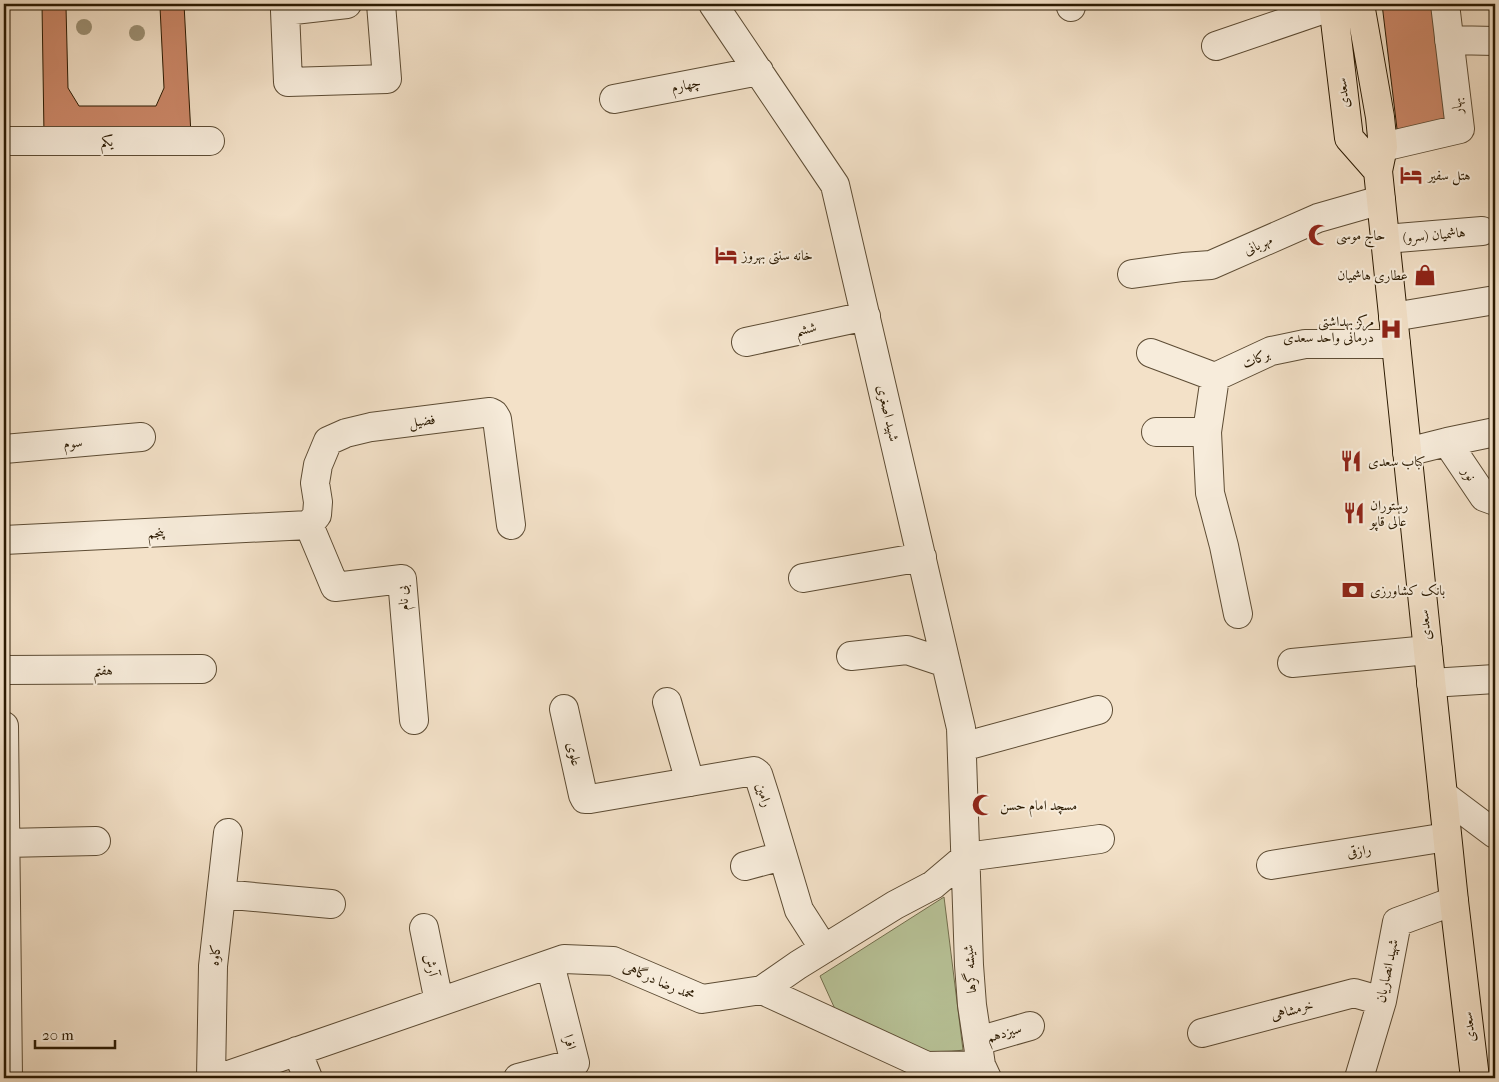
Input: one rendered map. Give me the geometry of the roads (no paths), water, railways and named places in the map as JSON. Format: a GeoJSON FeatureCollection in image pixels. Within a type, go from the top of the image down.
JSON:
{"type":"FeatureCollection","features":[{"type":"Feature","properties":{"kind":"main road","name":"سعدی"},"geometry":{"type":"LineString","coordinates":[[1360,4],[1380,117],[1381,200],[1447,837],[1475,1078]]}},
{"type":"Feature","properties":{"kind":"main road","name":"سعدی"},"geometry":{"type":"LineString","coordinates":[[1333,5],[1349,138],[1380,159]]}},
{"type":"Feature","properties":{"kind":"street"},"geometry":{"type":"LineString","coordinates":[[335,4],[285,11],[288,82],[386,79],[380,4]]}},
{"type":"Feature","properties":{"kind":"street","name":"شهید اصغری"},"geometry":{"type":"LineString","coordinates":[[713,4],[836,185],[961,728],[966,857]]}},
{"type":"Feature","properties":{"kind":"street","name":"بهار"},"geometry":{"type":"LineString","coordinates":[[1380,159],[1460,129],[1445,4]]}},
{"type":"Feature","properties":{"kind":"street"},"geometry":{"type":"LineString","coordinates":[[1216,46],[1333,5]]}},
{"type":"Feature","properties":{"kind":"street"},"geometry":{"type":"LineString","coordinates":[[1449,40],[1495,41]]}},
{"type":"Feature","properties":{"kind":"street","name":"چهارم"},"geometry":{"type":"LineString","coordinates":[[614,99],[759,71]]}},
{"type":"Feature","properties":{"kind":"street","name":"یکم"},"geometry":{"type":"LineString","coordinates":[[4,141],[210,141]]}},
{"type":"Feature","properties":{"kind":"street","name":"مهربانی"},"geometry":{"type":"LineString","coordinates":[[1132,274],[1183,266],[1211,265],[1318,218],[1381,200]]}},
{"type":"Feature","properties":{"kind":"street","name":"هاشمیان (سرو)"},"geometry":{"type":"LineString","coordinates":[[1385,239],[1482,231]]}},
{"type":"Feature","properties":{"kind":"street"},"geometry":{"type":"LineString","coordinates":[[1393,317],[1495,300]]}},
{"type":"Feature","properties":{"kind":"street","name":"ششم"},"geometry":{"type":"LineString","coordinates":[[746,342],[866,316]]}},
{"type":"Feature","properties":{"kind":"street","name":"برکات"},"geometry":{"type":"LineString","coordinates":[[1215,376],[1271,351],[1305,344],[1396,344]]}},
{"type":"Feature","properties":{"kind":"street"},"geometry":{"type":"LineString","coordinates":[[1151,353],[1215,376],[1207,432],[1210,493],[1224,546],[1238,614]]}},
{"type":"Feature","properties":{"kind":"street","name":"فضیل"},"geometry":{"type":"LineString","coordinates":[[309,525],[317,515],[318,502],[315,483],[318,465],[328,441],[346,433],[371,428],[490,412],[497,419],[511,525]]}},
{"type":"Feature","properties":{"kind":"street"},"geometry":{"type":"LineString","coordinates":[[1156,432],[1207,432]]}},
{"type":"Feature","properties":{"kind":"street"},"geometry":{"type":"LineString","coordinates":[[1407,452],[1495,432]]}},
{"type":"Feature","properties":{"kind":"street","name":"سوم"},"geometry":{"type":"LineString","coordinates":[[4,449],[141,437]]}},
{"type":"Feature","properties":{"kind":"street","name":"نور"},"geometry":{"type":"LineString","coordinates":[[1447,442],[1484,497],[1495,501]]}},
{"type":"Feature","properties":{"kind":"street","name":"پنجم"},"geometry":{"type":"LineString","coordinates":[[4,540],[309,525]]}},
{"type":"Feature","properties":{"kind":"street","name":"بی نام"},"geometry":{"type":"LineString","coordinates":[[309,525],[335,586],[402,579],[414,720]]}},
{"type":"Feature","properties":{"kind":"street"},"geometry":{"type":"LineString","coordinates":[[803,578],[922,557]]}},
{"type":"Feature","properties":{"kind":"street"},"geometry":{"type":"LineString","coordinates":[[851,656],[907,650],[946,663]]}},
{"type":"Feature","properties":{"kind":"street"},"geometry":{"type":"LineString","coordinates":[[1292,663],[1428,650]]}},
{"type":"Feature","properties":{"kind":"street","name":"هفتم"},"geometry":{"type":"LineString","coordinates":[[4,670],[202,669]]}},
{"type":"Feature","properties":{"kind":"street"},"geometry":{"type":"LineString","coordinates":[[1431,683],[1495,679]]}},
{"type":"Feature","properties":{"kind":"street"},"geometry":{"type":"LineString","coordinates":[[667,702],[690,782]]}},
{"type":"Feature","properties":{"kind":"street","name":"علوی"},"geometry":{"type":"LineString","coordinates":[[564,709],[585,799]]}},
{"type":"Feature","properties":{"kind":"street"},"geometry":{"type":"LineString","coordinates":[[962,747],[1098,710]]}},
{"type":"Feature","properties":{"kind":"street"},"geometry":{"type":"LineString","coordinates":[[4,726],[8,1078]]}},
{"type":"Feature","properties":{"kind":"street","name":"رامین"},"geometry":{"type":"LineString","coordinates":[[585,799],[754,771],[758,774],[766,798],[798,910],[824,949]]}},
{"type":"Feature","properties":{"kind":"street"},"geometry":{"type":"LineString","coordinates":[[1443,795],[1495,834]]}},
{"type":"Feature","properties":{"kind":"street","name":"کاوه"},"geometry":{"type":"LineString","coordinates":[[211,1078],[213,966],[228,833]]}},
{"type":"Feature","properties":{"kind":"street","name":"رازقی"},"geometry":{"type":"LineString","coordinates":[[1271,865],[1447,837]]}},
{"type":"Feature","properties":{"kind":"street"},"geometry":{"type":"LineString","coordinates":[[762,990],[798,965],[895,905],[933,885],[966,857],[1100,839]]}},
{"type":"Feature","properties":{"kind":"street"},"geometry":{"type":"LineString","coordinates":[[4,856],[96,841]]}},
{"type":"Feature","properties":{"kind":"street"},"geometry":{"type":"LineString","coordinates":[[745,866],[782,856]]}},
{"type":"Feature","properties":{"kind":"street","name":"شیشه گرها"},"geometry":{"type":"LineString","coordinates":[[966,857],[966,908],[972,1005],[982,1061]]}},
{"type":"Feature","properties":{"kind":"street"},"geometry":{"type":"LineString","coordinates":[[222,894],[331,904]]}},
{"type":"Feature","properties":{"kind":"street","name":"شهید انصاریان"},"geometry":{"type":"LineString","coordinates":[[1359,1078],[1382,1001],[1397,922],[1454,901]]}},
{"type":"Feature","properties":{"kind":"street","name":"آرش"},"geometry":{"type":"LineString","coordinates":[[424,928],[439,1002]]}},
{"type":"Feature","properties":{"kind":"street","name":"محمد رضا درگاهی"},"geometry":{"type":"LineString","coordinates":[[220,1078],[564,959],[613,961],[702,999],[762,990]]}},
{"type":"Feature","properties":{"kind":"street","name":"افرا"},"geometry":{"type":"LineString","coordinates":[[518,1078],[575,1063],[550,964]]}},
{"type":"Feature","properties":{"kind":"street"},"geometry":{"type":"LineString","coordinates":[[762,990],[927,1066],[982,1061]]}},
{"type":"Feature","properties":{"kind":"street","name":"خرمشاهی"},"geometry":{"type":"LineString","coordinates":[[1202,1033],[1354,993],[1382,1001]]}},
{"type":"Feature","properties":{"kind":"street","name":"سیزدهم"},"geometry":{"type":"LineString","coordinates":[[982,1061],[1030,1026]]}},
{"type":"Feature","properties":{"kind":"street"},"geometry":{"type":"LineString","coordinates":[[297,1051],[308,1078]]}},
{"type":"Feature","properties":{"kind":"place","name":"هتل سفیر"},"geometry":{"type":"Point","coordinates":[1411,175]}},
{"type":"Feature","properties":{"kind":"place","name":"حاج موسی"},"geometry":{"type":"Point","coordinates":[1319,235]}},
{"type":"Feature","properties":{"kind":"place","name":"خانه سنتی بهروز"},"geometry":{"type":"Point","coordinates":[726,255]}},
{"type":"Feature","properties":{"kind":"place","name":"عطاری هاشمیان"},"geometry":{"type":"Point","coordinates":[1425,275]}},
{"type":"Feature","properties":{"kind":"place","name":"مرکز بهداشتی درمانی واحد سعدی"},"geometry":{"type":"Point","coordinates":[1391,329]}},
{"type":"Feature","properties":{"kind":"place","name":"کباب سعدی"},"geometry":{"type":"Point","coordinates":[1351,461]}},
{"type":"Feature","properties":{"kind":"place","name":"رستوران عالی قاپو"},"geometry":{"type":"Point","coordinates":[1354,513]}},
{"type":"Feature","properties":{"kind":"place","name":"بانک کشاورزی"},"geometry":{"type":"Point","coordinates":[1353,590]}},
{"type":"Feature","properties":{"kind":"place","name":"مسچد امام حسن"},"geometry":{"type":"Point","coordinates":[983,805]}}]}
